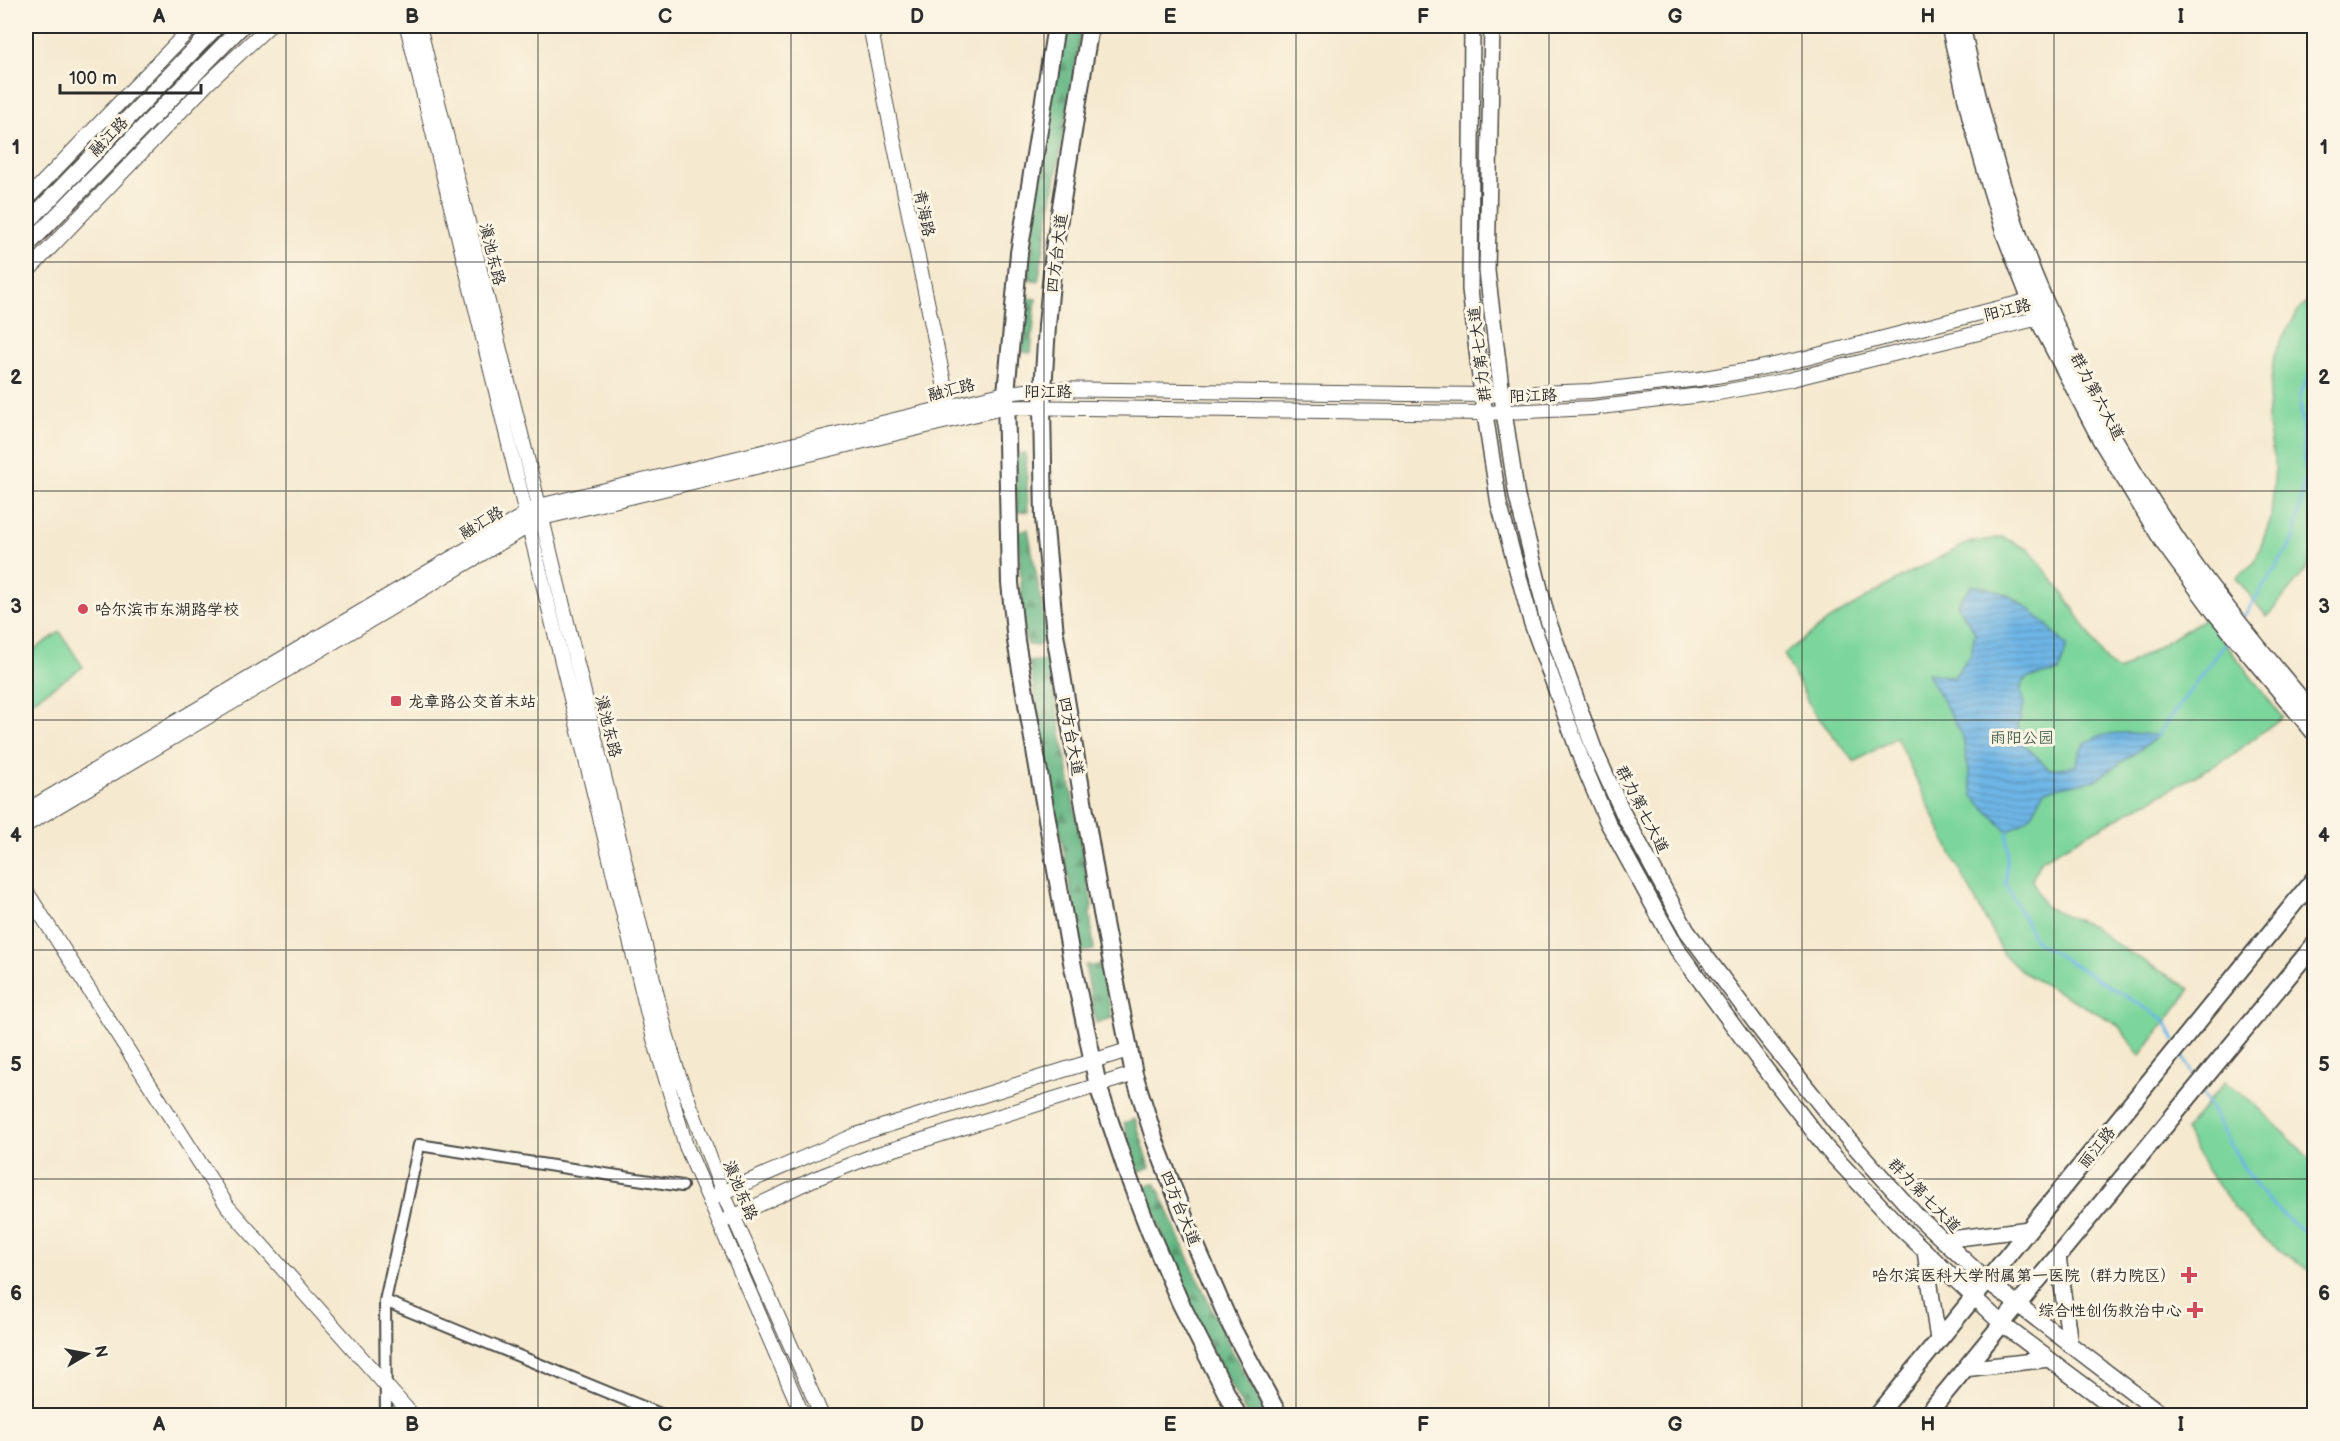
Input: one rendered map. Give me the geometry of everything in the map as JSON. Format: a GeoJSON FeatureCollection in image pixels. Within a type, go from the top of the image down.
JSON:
{"type":"FeatureCollection","features":[{"type":"Feature","properties":{"kind":"main road","name":"融江路"},"geometry":{"type":"LineString","coordinates":[[26,224],[217,26]]}},
{"type":"Feature","properties":{"kind":"main road","name":"融江路"},"geometry":{"type":"LineString","coordinates":[[26,247],[242,26]]}},
{"type":"Feature","properties":{"kind":"main road"},"geometry":{"type":"LineString","coordinates":[[1056,26],[1019,253],[1006,400],[1010,583],[1016,641],[1072,962],[1098,1086],[1149,1230],[1180,1302],[1238,1416]]}},
{"type":"Feature","properties":{"kind":"main road","name":"四方台大道"},"geometry":{"type":"LineString","coordinates":[[1090,26],[1054,250],[1042,406],[1044,518],[1055,634],[1134,1074],[1155,1141],[1190,1232],[1231,1326],[1279,1416]]}},
{"type":"Feature","properties":{"kind":"main road","name":"群力第七大道"},"geometry":{"type":"LineString","coordinates":[[1472,26],[1470,289],[1482,395],[1499,504],[1531,621],[1583,764],[1608,823],[1677,949],[1827,1149],[1925,1251],[2002,1324],[2125,1416]]}},
{"type":"Feature","properties":{"kind":"main road","name":"群力第七大道"},"geometry":{"type":"LineString","coordinates":[[1491,26],[1487,271],[1517,497],[1547,617],[1594,748],[1625,817],[1687,931],[1763,1033],[1848,1138],[1916,1215],[1987,1281],[2164,1416]]}},
{"type":"Feature","properties":{"kind":"main road","name":"群力第六大道"},"geometry":{"type":"LineString","coordinates":[[1949,26],[1958,71],[2005,236],[2121,476],[2164,544],[2219,608],[2314,733]]}},
{"type":"Feature","properties":{"kind":"main road","name":"群力第六大道"},"geometry":{"type":"LineString","coordinates":[[1962,26],[1980,101],[2036,298]]}},
{"type":"Feature","properties":{"kind":"main road","name":"群力第六大道"},"geometry":{"type":"LineString","coordinates":[[2245,641],[2314,714]]}},
{"type":"Feature","properties":{"kind":"main road","name":"丽江路"},"geometry":{"type":"LineString","coordinates":[[1876,1416],[2314,879]]}},
{"type":"Feature","properties":{"kind":"main road"},"geometry":{"type":"LineString","coordinates":[[1926,1416],[2314,945]]}},
{"type":"Feature","properties":{"kind":"main road"},"geometry":{"type":"LineString","coordinates":[[1943,1240],[2029,1229]]}},
{"type":"Feature","properties":{"kind":"main road"},"geometry":{"type":"LineString","coordinates":[[1925,1251],[1938,1340]]}},
{"type":"Feature","properties":{"kind":"main road"},"geometry":{"type":"LineString","coordinates":[[2058,1256],[2070,1344]]}},
{"type":"Feature","properties":{"kind":"main road"},"geometry":{"type":"LineString","coordinates":[[1964,1369],[2049,1359]]}},
{"type":"Feature","properties":{"kind":"street"},"geometry":{"type":"LineString","coordinates":[[26,200],[193,26]]}},
{"type":"Feature","properties":{"kind":"street"},"geometry":{"type":"LineString","coordinates":[[26,273],[207,84],[270,26]]}},
{"type":"Feature","properties":{"kind":"street","name":"滇池东路"},"geometry":{"type":"LineString","coordinates":[[407,26],[654,1039],[686,1146],[803,1416]]}},
{"type":"Feature","properties":{"kind":"street","name":"滇池东路"},"geometry":{"type":"LineString","coordinates":[[419,26],[541,512],[666,1033],[678,1073],[723,1193],[822,1416]]}},
{"type":"Feature","properties":{"kind":"street","name":"青海路"},"geometry":{"type":"LineString","coordinates":[[870,26],[949,407]]}},
{"type":"Feature","properties":{"kind":"street","name":"阳江路"},"geometry":{"type":"LineString","coordinates":[[1006,400],[1044,389],[1482,395],[1591,391],[1699,379],[1750,370],[1827,353],[2036,298]]}},
{"type":"Feature","properties":{"kind":"street","name":"阳江路"},"geometry":{"type":"LineString","coordinates":[[1006,400],[1042,406],[1485,413],[1592,408],[1718,393],[1788,380],[2044,316]]}},
{"type":"Feature","properties":{"kind":"street","name":"融汇路"},"geometry":{"type":"LineString","coordinates":[[541,512],[1006,400]]}},
{"type":"Feature","properties":{"kind":"street","name":"融汇路"},"geometry":{"type":"LineString","coordinates":[[26,825],[541,512],[949,407],[1006,400]]}},
{"type":"Feature","properties":{"kind":"street","name":"融汇路"},"geometry":{"type":"LineString","coordinates":[[26,811],[528,520]]}},
{"type":"Feature","properties":{"kind":"street"},"geometry":{"type":"LineString","coordinates":[[26,891],[228,1207],[413,1416]]}},
{"type":"Feature","properties":{"kind":"street"},"geometry":{"type":"LineString","coordinates":[[708,1200],[856,1135],[1128,1050]]}},
{"type":"Feature","properties":{"kind":"street"},"geometry":{"type":"LineString","coordinates":[[718,1224],[814,1179],[875,1155],[1134,1074]]}},
{"type":"Feature","properties":{"kind":"street"},"geometry":{"type":"LineString","coordinates":[[386,1416],[384,1301],[419,1145],[682,1186]]}},
{"type":"Feature","properties":{"kind":"street"},"geometry":{"type":"LineString","coordinates":[[384,1301],[665,1416]]}},
{"type":"Feature","properties":{"kind":"green space"},"geometry":{"type":"Polygon","coordinates":[[[1060,26],[1082,26],[1038,282],[1028,278],[1033,240],[1033,205],[1060,26]]]}},
{"type":"Feature","properties":{"kind":"green space"},"geometry":{"type":"Polygon","coordinates":[[[2314,296],[2314,555],[2305,571],[2267,617],[2236,578],[2255,562],[2271,518],[2275,467],[2267,418],[2274,354],[2299,309],[2314,296]]]}},
{"type":"Feature","properties":{"kind":"green space"},"geometry":{"type":"Polygon","coordinates":[[[1027,298],[1036,299],[1031,353],[1022,352],[1027,298]]]}},
{"type":"Feature","properties":{"kind":"green space"},"geometry":{"type":"Polygon","coordinates":[[[1016,454],[1026,454],[1028,511],[1017,512],[1016,454]]]}},
{"type":"Feature","properties":{"kind":"green space"},"geometry":{"type":"Polygon","coordinates":[[[1028,529],[1046,629],[1045,640],[1037,646],[1028,645],[1024,635],[1018,531],[1028,529]]]}},
{"type":"Feature","properties":{"kind":"green space","name":"雨阳公园"},"geometry":{"type":"Polygon","coordinates":[[[2002,537],[2030,550],[2068,600],[2108,664],[2118,671],[2206,618],[2282,717],[2228,758],[2042,859],[2032,880],[2045,907],[2092,926],[2119,946],[2190,989],[2140,1056],[2117,1024],[2022,972],[2004,955],[1953,857],[1896,737],[1855,762],[1812,710],[1784,654],[1829,620],[1907,574],[1968,543],[2002,537]]]}},
{"type":"Feature","properties":{"kind":"green space"},"geometry":{"type":"Polygon","coordinates":[[[60,632],[83,667],[26,705],[26,655],[60,632]]]}},
{"type":"Feature","properties":{"kind":"green space"},"geometry":{"type":"Polygon","coordinates":[[[1048,660],[1092,905],[1090,914],[1094,950],[1082,952],[1029,662],[1048,660]]]}},
{"type":"Feature","properties":{"kind":"green space"},"geometry":{"type":"Polygon","coordinates":[[[1100,964],[1112,1018],[1096,1023],[1085,965],[1100,964]]]}},
{"type":"Feature","properties":{"kind":"green space"},"geometry":{"type":"Polygon","coordinates":[[[2225,1082],[2256,1105],[2314,1163],[2314,1274],[2272,1245],[2246,1221],[2222,1192],[2185,1130],[2225,1082]]]}},
{"type":"Feature","properties":{"kind":"green space"},"geometry":{"type":"Polygon","coordinates":[[[1135,1119],[1150,1167],[1138,1172],[1124,1123],[1135,1119]]]}},
{"type":"Feature","properties":{"kind":"green space"},"geometry":{"type":"Polygon","coordinates":[[[1150,1183],[1156,1184],[1222,1331],[1269,1415],[1247,1415],[1205,1336],[1167,1251],[1146,1188],[1150,1183]]]}},
{"type":"Feature","properties":{"kind":"water"},"geometry":{"type":"Polygon","coordinates":[[[1972,585],[2002,593],[2026,606],[2067,646],[2059,672],[2026,678],[2020,690],[2024,704],[2018,726],[2024,744],[2049,769],[2076,766],[2082,748],[2097,737],[2118,733],[2159,736],[2096,780],[2045,790],[2032,815],[2008,832],[1973,796],[1963,737],[1927,673],[1954,677],[1971,654],[1975,632],[1957,604],[1972,585]]]}},
{"type":"Feature","properties":{"kind":"waterway"},"geometry":{"type":"LineString","coordinates":[[2242,619],[2294,540],[2305,477],[2300,395],[2314,365]]}},
{"type":"Feature","properties":{"kind":"waterway"},"geometry":{"type":"LineString","coordinates":[[2156,737],[2228,639]]}},
{"type":"Feature","properties":{"kind":"waterway"},"geometry":{"type":"LineString","coordinates":[[2008,830],[2006,884],[2036,942],[2164,1019],[2175,1041]]}},
{"type":"Feature","properties":{"kind":"waterway"},"geometry":{"type":"LineString","coordinates":[[2181,1052],[2196,1081]]}},
{"type":"Feature","properties":{"kind":"waterway"},"geometry":{"type":"LineString","coordinates":[[2202,1092],[2235,1154],[2261,1192],[2276,1209],[2314,1237]]}},
{"type":"Feature","properties":{"kind":"place","name":"哈尔滨市东湖路学校"},"geometry":{"type":"Point","coordinates":[83,609]}},
{"type":"Feature","properties":{"kind":"place","name":"龙章路公交首末站"},"geometry":{"type":"Point","coordinates":[396,701]}},
{"type":"Feature","properties":{"kind":"place","name":"哈尔滨医科大学附属第一医院（群力院区）"},"geometry":{"type":"Point","coordinates":[2189,1275]}},
{"type":"Feature","properties":{"kind":"place","name":"综合性创伤救治中心"},"geometry":{"type":"Point","coordinates":[2195,1310]}}]}
